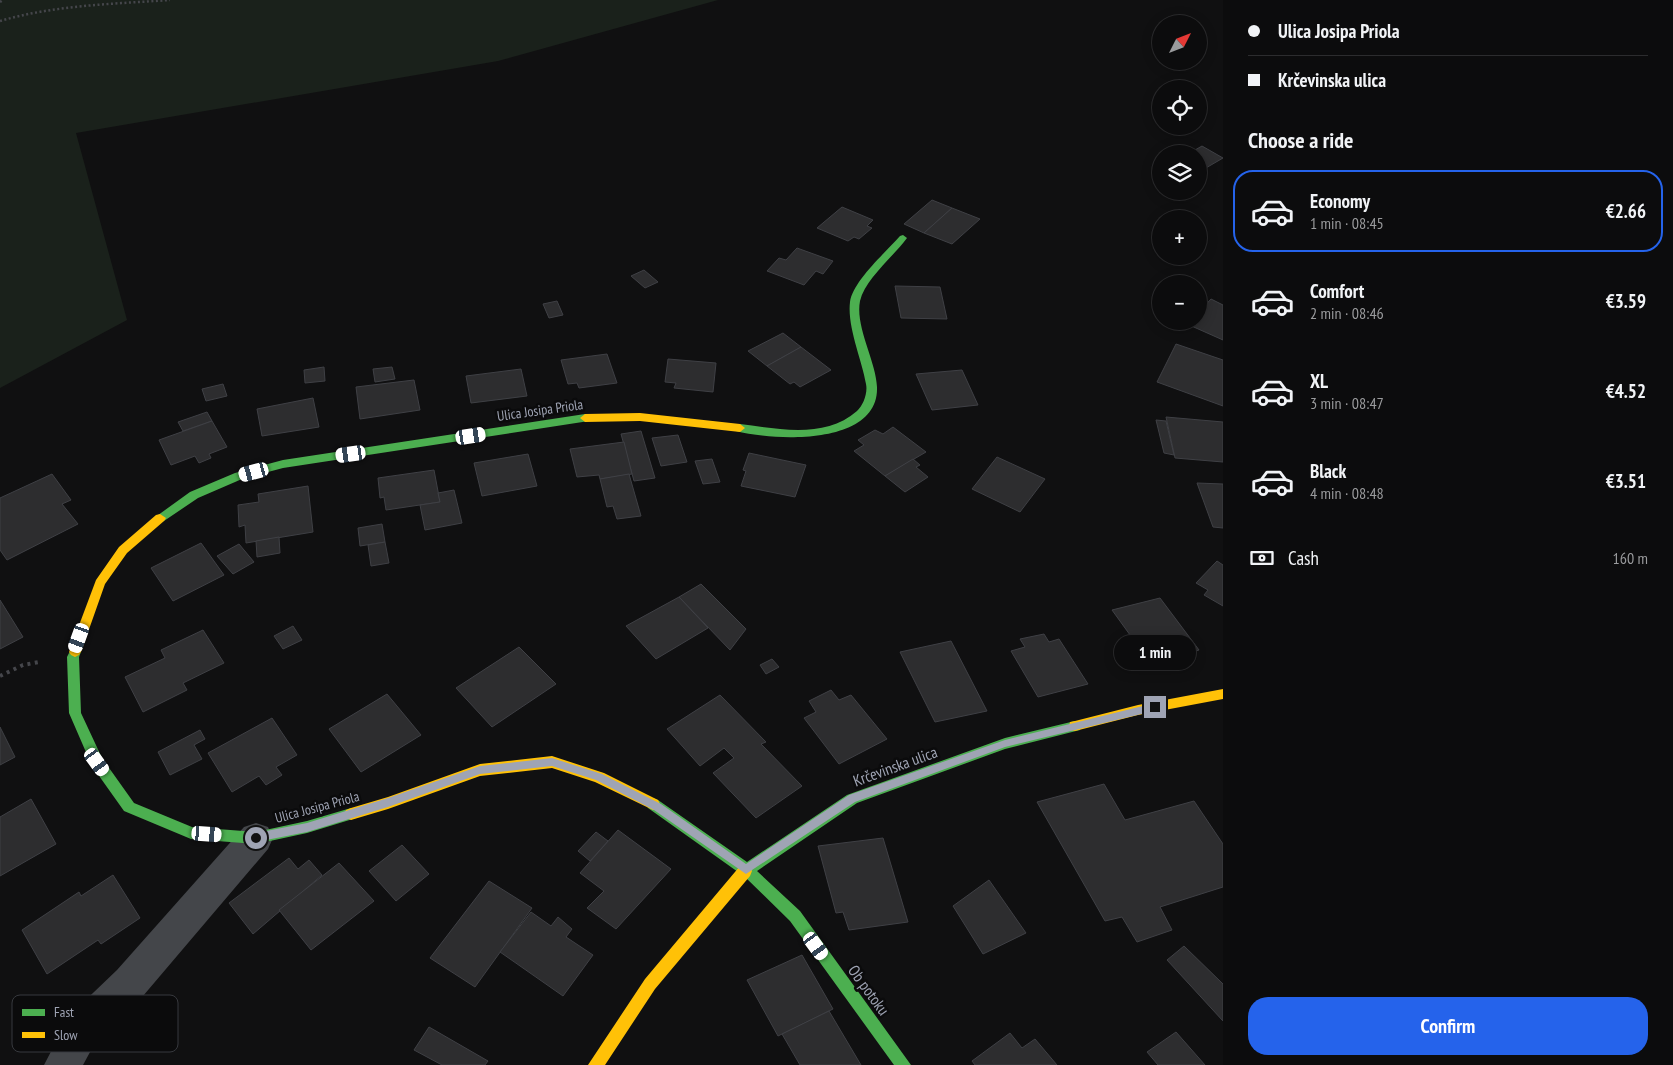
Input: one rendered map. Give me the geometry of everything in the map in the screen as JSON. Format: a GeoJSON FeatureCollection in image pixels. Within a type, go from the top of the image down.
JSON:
{"type":"FeatureCollection","features":[{"type":"Feature","properties":{"kind":"street","name":"Ulica Josipa Priola"},"geometry":{"type":"LineString","coordinates":[[746,870],[658,807],[599,777],[552,762],[480,770],[388,803],[307,828],[256,838],[191,833],[129,807],[97,762],[75,713],[72,657],[100,583],[123,550],[159,519],[194,494],[239,476],[283,464],[578,418],[640,417],[791,434],[831,431],[851,422],[867,408],[872,388],[856,321],[855,302],[861,286],[903,238]]}},
{"type":"Feature","properties":{"kind":"street","name":"Krčevinska ulica"},"geometry":{"type":"LineString","coordinates":[[596,1065],[650,984],[746,870],[852,798],[1005,744],[1138,710],[1223,694]]}},
{"type":"Feature","properties":{"kind":"street"},"geometry":{"type":"LineString","coordinates":[[117,995],[256,838]]}},
{"type":"Feature","properties":{"kind":"street","name":"Ob potoku"},"geometry":{"type":"LineString","coordinates":[[746,870],[795,916],[903,1065]]}},
{"type":"Feature","properties":{"kind":"street"},"geometry":{"type":"LineString","coordinates":[[63,1065],[70,1052]]}},
{"type":"Feature","properties":{"kind":"path"},"geometry":{"type":"LineString","coordinates":[[0,2],[4,0]]}},
{"type":"Feature","properties":{"kind":"path"},"geometry":{"type":"LineString","coordinates":[[0,21],[27,13],[66,7],[170,0]]}},
{"type":"Feature","properties":{"kind":"path"},"geometry":{"type":"LineString","coordinates":[[0,676],[23,665],[72,657]]}},
{"type":"Feature","properties":{"kind":"shaded area"},"geometry":{"type":"Polygon","coordinates":[[[0,0],[718,0],[498,61],[76,133],[127,320],[0,388],[0,0]]]}},
{"type":"Feature","properties":{"kind":"building"},"geometry":{"type":"Polygon","coordinates":[[[1207,149],[1223,158],[1207,167],[1207,149]]]}},
{"type":"Feature","properties":{"kind":"building"},"geometry":{"type":"Polygon","coordinates":[[[932,200],[952,208],[924,233],[904,224],[932,200]]]}},
{"type":"Feature","properties":{"kind":"building"},"geometry":{"type":"Polygon","coordinates":[[[842,207],[873,220],[867,226],[872,228],[859,239],[854,237],[848,241],[817,228],[842,207]]]}},
{"type":"Feature","properties":{"kind":"building"},"geometry":{"type":"Polygon","coordinates":[[[952,208],[980,219],[952,244],[924,233],[952,208]]]}},
{"type":"Feature","properties":{"kind":"building"},"geometry":{"type":"Polygon","coordinates":[[[797,248],[833,261],[823,274],[816,271],[804,285],[767,271],[779,258],[786,260],[797,248]]]}},
{"type":"Feature","properties":{"kind":"building"},"geometry":{"type":"Polygon","coordinates":[[[644,270],[658,282],[645,288],[631,276],[644,270]]]}},
{"type":"Feature","properties":{"kind":"building"},"geometry":{"type":"Polygon","coordinates":[[[895,286],[940,287],[947,319],[901,318],[895,286]]]}},
{"type":"Feature","properties":{"kind":"building"},"geometry":{"type":"Polygon","coordinates":[[[1211,299],[1223,305],[1223,340],[1200,330],[1207,330],[1207,303],[1211,299]]]}},
{"type":"Feature","properties":{"kind":"building"},"geometry":{"type":"Polygon","coordinates":[[[557,301],[563,315],[549,318],[543,304],[557,301]]]}},
{"type":"Feature","properties":{"kind":"building"},"geometry":{"type":"Polygon","coordinates":[[[783,333],[801,347],[767,366],[748,351],[783,333]]]}},
{"type":"Feature","properties":{"kind":"building"},"geometry":{"type":"Polygon","coordinates":[[[1176,344],[1223,360],[1223,406],[1157,382],[1176,344]]]}},
{"type":"Feature","properties":{"kind":"building"},"geometry":{"type":"Polygon","coordinates":[[[801,347],[831,370],[800,387],[794,382],[790,384],[767,366],[801,347]]]}},
{"type":"Feature","properties":{"kind":"building"},"geometry":{"type":"Polygon","coordinates":[[[607,354],[617,383],[579,388],[577,383],[568,384],[561,360],[607,354]]]}},
{"type":"Feature","properties":{"kind":"building"},"geometry":{"type":"Polygon","coordinates":[[[668,359],[716,363],[713,392],[674,388],[676,383],[665,382],[668,359]]]}},
{"type":"Feature","properties":{"kind":"building"},"geometry":{"type":"Polygon","coordinates":[[[324,367],[325,381],[305,383],[304,370],[324,367]]]}},
{"type":"Feature","properties":{"kind":"building"},"geometry":{"type":"Polygon","coordinates":[[[392,367],[395,379],[375,382],[373,369],[392,367]]]}},
{"type":"Feature","properties":{"kind":"building"},"geometry":{"type":"Polygon","coordinates":[[[521,369],[527,396],[471,403],[466,376],[521,369]]]}},
{"type":"Feature","properties":{"kind":"building"},"geometry":{"type":"Polygon","coordinates":[[[962,370],[978,405],[932,410],[916,374],[962,370]]]}},
{"type":"Feature","properties":{"kind":"building"},"geometry":{"type":"Polygon","coordinates":[[[414,380],[420,410],[360,419],[356,387],[414,380]]]}},
{"type":"Feature","properties":{"kind":"building"},"geometry":{"type":"Polygon","coordinates":[[[223,384],[227,396],[206,401],[202,389],[223,384]]]}},
{"type":"Feature","properties":{"kind":"building"},"geometry":{"type":"Polygon","coordinates":[[[313,398],[319,427],[262,436],[257,409],[313,398]]]}},
{"type":"Feature","properties":{"kind":"building"},"geometry":{"type":"Polygon","coordinates":[[[207,412],[212,421],[183,431],[178,422],[207,412]]]}},
{"type":"Feature","properties":{"kind":"building"},"geometry":{"type":"Polygon","coordinates":[[[1166,417],[1223,422],[1223,462],[1175,458],[1166,417]]]}},
{"type":"Feature","properties":{"kind":"building"},"geometry":{"type":"Polygon","coordinates":[[[1156,420],[1166,421],[1174,455],[1164,453],[1156,420]]]}},
{"type":"Feature","properties":{"kind":"building"},"geometry":{"type":"Polygon","coordinates":[[[212,421],[227,447],[209,454],[211,458],[199,463],[195,456],[171,465],[159,440],[212,421]]]}},
{"type":"Feature","properties":{"kind":"building"},"geometry":{"type":"Polygon","coordinates":[[[893,427],[926,452],[885,476],[854,451],[864,445],[858,440],[875,430],[883,434],[893,427]]]}},
{"type":"Feature","properties":{"kind":"building"},"geometry":{"type":"Polygon","coordinates":[[[641,431],[655,478],[634,481],[621,434],[641,431]]]}},
{"type":"Feature","properties":{"kind":"building"},"geometry":{"type":"Polygon","coordinates":[[[678,435],[687,462],[661,466],[652,438],[678,435]]]}},
{"type":"Feature","properties":{"kind":"building"},"geometry":{"type":"Polygon","coordinates":[[[624,442],[632,474],[600,479],[599,475],[577,477],[570,449],[624,442]]]}},
{"type":"Feature","properties":{"kind":"building"},"geometry":{"type":"Polygon","coordinates":[[[749,453],[806,465],[795,497],[741,486],[746,471],[743,470],[749,453]]]}},
{"type":"Feature","properties":{"kind":"building"},"geometry":{"type":"Polygon","coordinates":[[[528,454],[537,486],[482,496],[474,463],[528,454]]]}},
{"type":"Feature","properties":{"kind":"building"},"geometry":{"type":"Polygon","coordinates":[[[997,457],[1045,479],[1020,512],[972,489],[997,457]]]}},
{"type":"Feature","properties":{"kind":"building"},"geometry":{"type":"Polygon","coordinates":[[[712,459],[720,482],[703,484],[695,461],[712,459]]]}},
{"type":"Feature","properties":{"kind":"building"},"geometry":{"type":"Polygon","coordinates":[[[913,459],[920,465],[916,467],[928,477],[905,492],[885,476],[913,459]]]}},
{"type":"Feature","properties":{"kind":"building"},"geometry":{"type":"Polygon","coordinates":[[[434,470],[440,502],[386,510],[384,497],[380,498],[378,478],[434,470]]]}},
{"type":"Feature","properties":{"kind":"building"},"geometry":{"type":"Polygon","coordinates":[[[52,474],[71,500],[62,504],[78,524],[7,560],[0,550],[0,498],[52,474]]]}},
{"type":"Feature","properties":{"kind":"building"},"geometry":{"type":"Polygon","coordinates":[[[629,474],[641,516],[617,519],[613,506],[607,507],[600,479],[629,474]]]}},
{"type":"Feature","properties":{"kind":"building"},"geometry":{"type":"Polygon","coordinates":[[[1197,483],[1223,484],[1223,528],[1213,527],[1197,483]]]}},
{"type":"Feature","properties":{"kind":"building"},"geometry":{"type":"Polygon","coordinates":[[[308,486],[313,532],[246,543],[245,525],[239,527],[238,505],[259,502],[258,494],[308,486]]]}},
{"type":"Feature","properties":{"kind":"building"},"geometry":{"type":"Polygon","coordinates":[[[454,490],[462,523],[425,530],[420,505],[440,502],[438,493],[454,490]]]}},
{"type":"Feature","properties":{"kind":"building"},"geometry":{"type":"Polygon","coordinates":[[[382,524],[385,542],[360,546],[358,528],[382,524]]]}},
{"type":"Feature","properties":{"kind":"building"},"geometry":{"type":"Polygon","coordinates":[[[279,537],[280,553],[257,557],[256,541],[279,537]]]}},
{"type":"Feature","properties":{"kind":"building"},"geometry":{"type":"Polygon","coordinates":[[[385,542],[389,563],[371,566],[368,545],[385,542]]]}},
{"type":"Feature","properties":{"kind":"building"},"geometry":{"type":"Polygon","coordinates":[[[201,543],[224,575],[173,601],[151,568],[201,543]]]}},
{"type":"Feature","properties":{"kind":"building"},"geometry":{"type":"Polygon","coordinates":[[[239,544],[254,562],[233,574],[217,556],[239,544]]]}},
{"type":"Feature","properties":{"kind":"building"},"geometry":{"type":"Polygon","coordinates":[[[1217,561],[1223,565],[1223,606],[1204,595],[1208,590],[1196,583],[1217,561]]]}},
{"type":"Feature","properties":{"kind":"building"},"geometry":{"type":"Polygon","coordinates":[[[701,584],[746,629],[730,650],[679,597],[701,584]]]}},
{"type":"Feature","properties":{"kind":"building"},"geometry":{"type":"Polygon","coordinates":[[[679,597],[708,628],[656,659],[626,626],[679,597]]]}},
{"type":"Feature","properties":{"kind":"building"},"geometry":{"type":"Polygon","coordinates":[[[1160,598],[1199,650],[1151,664],[1112,610],[1160,598]]]}},
{"type":"Feature","properties":{"kind":"building"},"geometry":{"type":"Polygon","coordinates":[[[0,600],[23,637],[0,649],[0,600]]]}},
{"type":"Feature","properties":{"kind":"building"},"geometry":{"type":"Polygon","coordinates":[[[293,626],[302,640],[283,649],[274,636],[293,626]]]}},
{"type":"Feature","properties":{"kind":"building"},"geometry":{"type":"Polygon","coordinates":[[[203,630],[224,663],[183,683],[187,690],[143,712],[125,677],[165,658],[161,650],[203,630]]]}},
{"type":"Feature","properties":{"kind":"building"},"geometry":{"type":"Polygon","coordinates":[[[1044,634],[1049,642],[1059,639],[1088,684],[1038,697],[1011,651],[1025,647],[1020,639],[1044,634]]]}},
{"type":"Feature","properties":{"kind":"building"},"geometry":{"type":"Polygon","coordinates":[[[951,641],[987,711],[935,722],[900,652],[951,641]]]}},
{"type":"Feature","properties":{"kind":"building"},"geometry":{"type":"Polygon","coordinates":[[[519,647],[556,684],[492,727],[456,688],[519,647]]]}},
{"type":"Feature","properties":{"kind":"building"},"geometry":{"type":"Polygon","coordinates":[[[772,659],[779,667],[766,674],[760,665],[772,659]]]}},
{"type":"Feature","properties":{"kind":"building"},"geometry":{"type":"Polygon","coordinates":[[[831,690],[839,700],[851,695],[887,739],[839,764],[804,718],[816,712],[809,701],[831,690]]]}},
{"type":"Feature","properties":{"kind":"building"},"geometry":{"type":"Polygon","coordinates":[[[387,694],[421,735],[361,772],[329,729],[387,694]]]}},
{"type":"Feature","properties":{"kind":"building"},"geometry":{"type":"Polygon","coordinates":[[[720,695],[766,742],[761,744],[802,786],[756,818],[713,773],[734,758],[724,748],[700,766],[667,729],[720,695]]]}},
{"type":"Feature","properties":{"kind":"building"},"geometry":{"type":"Polygon","coordinates":[[[272,718],[297,755],[276,767],[282,775],[266,785],[259,776],[232,792],[208,753],[272,718]]]}},
{"type":"Feature","properties":{"kind":"building"},"geometry":{"type":"Polygon","coordinates":[[[0,727],[15,757],[0,765],[0,727]]]}},
{"type":"Feature","properties":{"kind":"building"},"geometry":{"type":"Polygon","coordinates":[[[200,730],[205,739],[194,745],[202,759],[170,775],[158,752],[200,730]]]}},
{"type":"Feature","properties":{"kind":"building"},"geometry":{"type":"Polygon","coordinates":[[[1104,784],[1125,820],[1194,801],[1223,844],[1223,887],[1160,907],[1172,930],[1137,942],[1122,917],[1105,921],[1037,802],[1104,784]]]}},
{"type":"Feature","properties":{"kind":"building"},"geometry":{"type":"Polygon","coordinates":[[[31,799],[56,844],[0,876],[0,817],[31,799]]]}},
{"type":"Feature","properties":{"kind":"building"},"geometry":{"type":"Polygon","coordinates":[[[618,830],[671,869],[616,929],[587,908],[604,891],[580,873],[618,830]]]}},
{"type":"Feature","properties":{"kind":"building"},"geometry":{"type":"Polygon","coordinates":[[[596,832],[608,841],[590,861],[578,851],[596,832]]]}},
{"type":"Feature","properties":{"kind":"building"},"geometry":{"type":"Polygon","coordinates":[[[883,838],[908,922],[849,930],[843,912],[836,913],[818,846],[883,838]]]}},
{"type":"Feature","properties":{"kind":"building"},"geometry":{"type":"Polygon","coordinates":[[[402,845],[429,874],[396,901],[369,871],[402,845]]]}},
{"type":"Feature","properties":{"kind":"building"},"geometry":{"type":"Polygon","coordinates":[[[289,858],[298,869],[309,860],[322,875],[253,934],[229,903],[289,858]]]}},
{"type":"Feature","properties":{"kind":"building"},"geometry":{"type":"Polygon","coordinates":[[[339,863],[374,901],[311,950],[279,910],[339,863]]]}},
{"type":"Feature","properties":{"kind":"building"},"geometry":{"type":"Polygon","coordinates":[[[113,875],[140,918],[101,944],[98,940],[47,974],[22,930],[79,892],[81,896],[113,875]]]}},
{"type":"Feature","properties":{"kind":"building"},"geometry":{"type":"Polygon","coordinates":[[[989,880],[1026,933],[983,954],[953,906],[989,880]]]}},
{"type":"Feature","properties":{"kind":"building"},"geometry":{"type":"Polygon","coordinates":[[[489,881],[532,908],[475,987],[430,958],[489,881]]]}},
{"type":"Feature","properties":{"kind":"building"},"geometry":{"type":"Polygon","coordinates":[[[531,912],[551,926],[558,917],[572,929],[566,937],[593,955],[563,996],[500,952],[531,912]]]}},
{"type":"Feature","properties":{"kind":"building"},"geometry":{"type":"Polygon","coordinates":[[[1184,946],[1223,984],[1223,1021],[1167,960],[1184,946]]]}},
{"type":"Feature","properties":{"kind":"building"},"geometry":{"type":"Polygon","coordinates":[[[802,955],[833,1009],[778,1036],[747,980],[802,955]]]}},
{"type":"Feature","properties":{"kind":"building"},"geometry":{"type":"Polygon","coordinates":[[[829,1011],[861,1065],[800,1065],[782,1034],[829,1011]]]}},
{"type":"Feature","properties":{"kind":"building"},"geometry":{"type":"Polygon","coordinates":[[[429,1027],[488,1061],[485,1065],[442,1065],[414,1050],[429,1027]]]}},
{"type":"Feature","properties":{"kind":"building"},"geometry":{"type":"Polygon","coordinates":[[[1176,1032],[1205,1065],[1158,1065],[1147,1052],[1176,1032]]]}},
{"type":"Feature","properties":{"kind":"building"},"geometry":{"type":"Polygon","coordinates":[[[1010,1033],[1022,1048],[1035,1039],[1057,1065],[975,1065],[972,1061],[1010,1033]]]}},
{"type":"Feature","properties":{"kind":"traffic: fast"},"geometry":{"type":"LineString","coordinates":[[740,428],[791,434],[831,431],[851,422],[867,408],[872,387],[856,321],[855,302],[861,286],[903,238]]}},
{"type":"Feature","properties":{"kind":"traffic: fast"},"geometry":{"type":"LineString","coordinates":[[160,518],[194,495],[239,476],[283,464],[585,418]]}},
{"type":"Feature","properties":{"kind":"traffic: fast"},"geometry":{"type":"LineString","coordinates":[[75,652],[73,657],[75,713],[97,762],[129,807],[191,833],[256,838],[307,827],[351,814]]}},
{"type":"Feature","properties":{"kind":"traffic: fast"},"geometry":{"type":"LineString","coordinates":[[745,871],[852,799],[1005,744],[1075,726]]}},
{"type":"Feature","properties":{"kind":"traffic: fast"},"geometry":{"type":"LineString","coordinates":[[653,804],[746,869],[795,916],[903,1065]]}},
{"type":"Feature","properties":{"kind":"traffic: slow"},"geometry":{"type":"LineString","coordinates":[[585,418],[640,417],[740,428]]}},
{"type":"Feature","properties":{"kind":"traffic: slow"},"geometry":{"type":"LineString","coordinates":[[75,652],[100,583],[123,550],[160,518]]}},
{"type":"Feature","properties":{"kind":"traffic: slow"},"geometry":{"type":"LineString","coordinates":[[1075,726],[1138,710],[1223,694]]}},
{"type":"Feature","properties":{"kind":"traffic: slow"},"geometry":{"type":"LineString","coordinates":[[351,814],[388,803],[480,770],[552,762],[599,777],[653,804]]}},
{"type":"Feature","properties":{"kind":"traffic: slow"},"geometry":{"type":"LineString","coordinates":[[596,1065],[650,984],[745,871]]}},
{"type":"Feature","properties":{"kind":"route"},"geometry":{"type":"LineString","coordinates":[[256,838],[307,828],[388,803],[480,770],[552,762],[599,777],[658,807],[746,870],[852,798],[1005,744],[1155,707]]}}]}
